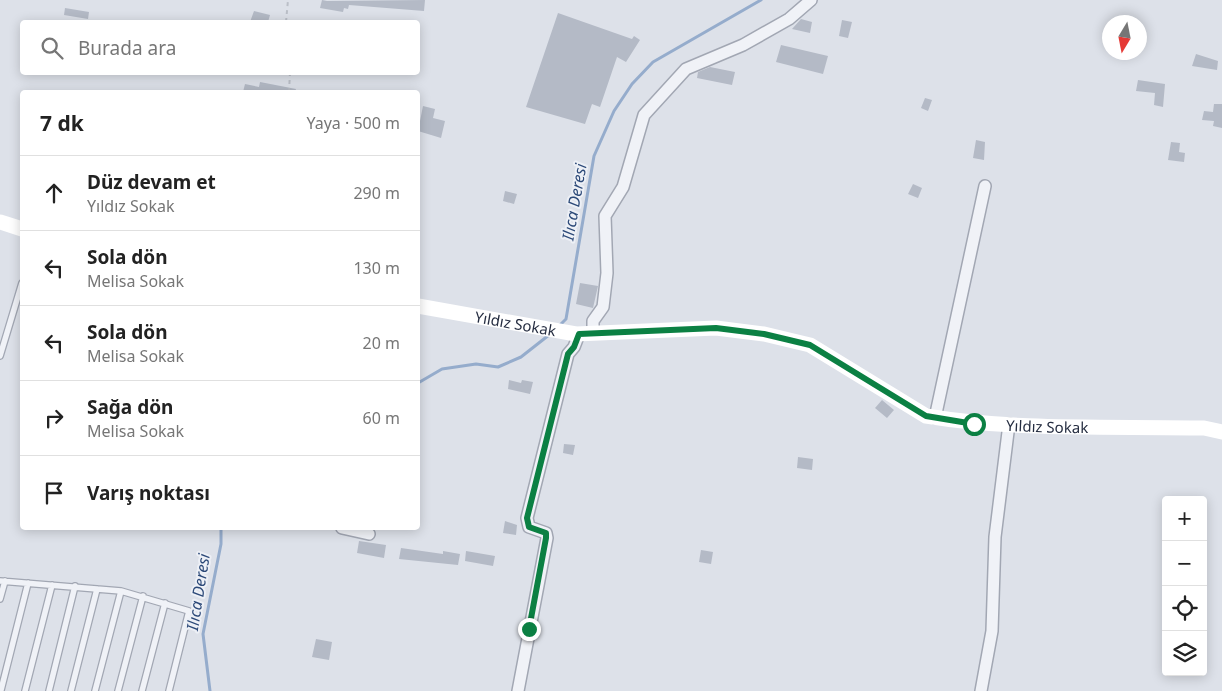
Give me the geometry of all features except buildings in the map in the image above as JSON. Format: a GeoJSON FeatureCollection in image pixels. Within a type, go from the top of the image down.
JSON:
{"type":"FeatureCollection","features":[{"type":"Feature","properties":{"kind":"street"},"geometry":{"type":"LineString","coordinates":[[518,691],[546,538],[546,533],[529,527],[527,518],[568,354],[603,307],[607,273],[605,216],[623,188],[644,115],[686,69],[743,45],[789,19],[810,0]]}},
{"type":"Feature","properties":{"kind":"street"},"geometry":{"type":"LineString","coordinates":[[935,418],[985,186]]}},
{"type":"Feature","properties":{"kind":"street"},"geometry":{"type":"LineString","coordinates":[[0,222],[20,228]]}},
{"type":"Feature","properties":{"kind":"street","name":"Yıldız Sokak"},"geometry":{"type":"LineString","coordinates":[[420,306],[539,329],[583,333],[716,328],[764,334],[810,345],[918,412],[935,418],[974,424],[1204,428],[1222,432]]}},
{"type":"Feature","properties":{"kind":"street"},"geometry":{"type":"LineString","coordinates":[[981,691],[992,630],[996,537],[1009,424]]}},
{"type":"Feature","properties":{"kind":"street"},"geometry":{"type":"LineString","coordinates":[[351,530],[368,534]]}},
{"type":"Feature","properties":{"kind":"lane"},"geometry":{"type":"LineString","coordinates":[[0,356],[20,290]]}},
{"type":"Feature","properties":{"kind":"lane"},"geometry":{"type":"LineString","coordinates":[[0,599],[2,581],[121,591],[165,602],[189,611],[169,691]]}},
{"type":"Feature","properties":{"kind":"lane"},"geometry":{"type":"LineString","coordinates":[[3,690],[28,583]]}},
{"type":"Feature","properties":{"kind":"lane"},"geometry":{"type":"LineString","coordinates":[[25,691],[52,585]]}},
{"type":"Feature","properties":{"kind":"lane"},"geometry":{"type":"LineString","coordinates":[[49,691],[75,586]]}},
{"type":"Feature","properties":{"kind":"lane"},"geometry":{"type":"LineString","coordinates":[[71,691],[97,589]]}},
{"type":"Feature","properties":{"kind":"lane"},"geometry":{"type":"LineString","coordinates":[[95,691],[121,591]]}},
{"type":"Feature","properties":{"kind":"lane"},"geometry":{"type":"LineString","coordinates":[[118,691],[143,596]]}},
{"type":"Feature","properties":{"kind":"lane"},"geometry":{"type":"LineString","coordinates":[[142,691],[165,602]]}},
{"type":"Feature","properties":{"kind":"path"},"geometry":{"type":"LineString","coordinates":[[286,20],[288,0]]}},
{"type":"Feature","properties":{"kind":"path"},"geometry":{"type":"LineString","coordinates":[[289,90],[290,75]]}},
{"type":"Feature","properties":{"kind":"waterway","name":"Ilıca Deresi"},"geometry":{"type":"LineString","coordinates":[[559,326],[566,319],[594,156],[614,111],[632,84],[653,62],[761,0]]}},
{"type":"Feature","properties":{"kind":"waterway","name":"Ilıca Deresi"},"geometry":{"type":"LineString","coordinates":[[420,382],[442,369],[476,364],[498,367],[521,357],[549,335]]}},
{"type":"Feature","properties":{"kind":"waterway","name":"Ilıca Deresi"},"geometry":{"type":"LineString","coordinates":[[210,691],[203,634],[221,544],[221,530]]}},
{"type":"Feature","properties":{"kind":"route"},"geometry":{"type":"LineString","coordinates":[[529,629],[546,533],[529,527],[527,518],[568,354],[574,347],[579,334],[716,328],[764,334],[810,345],[926,416],[974,424]]}}]}
